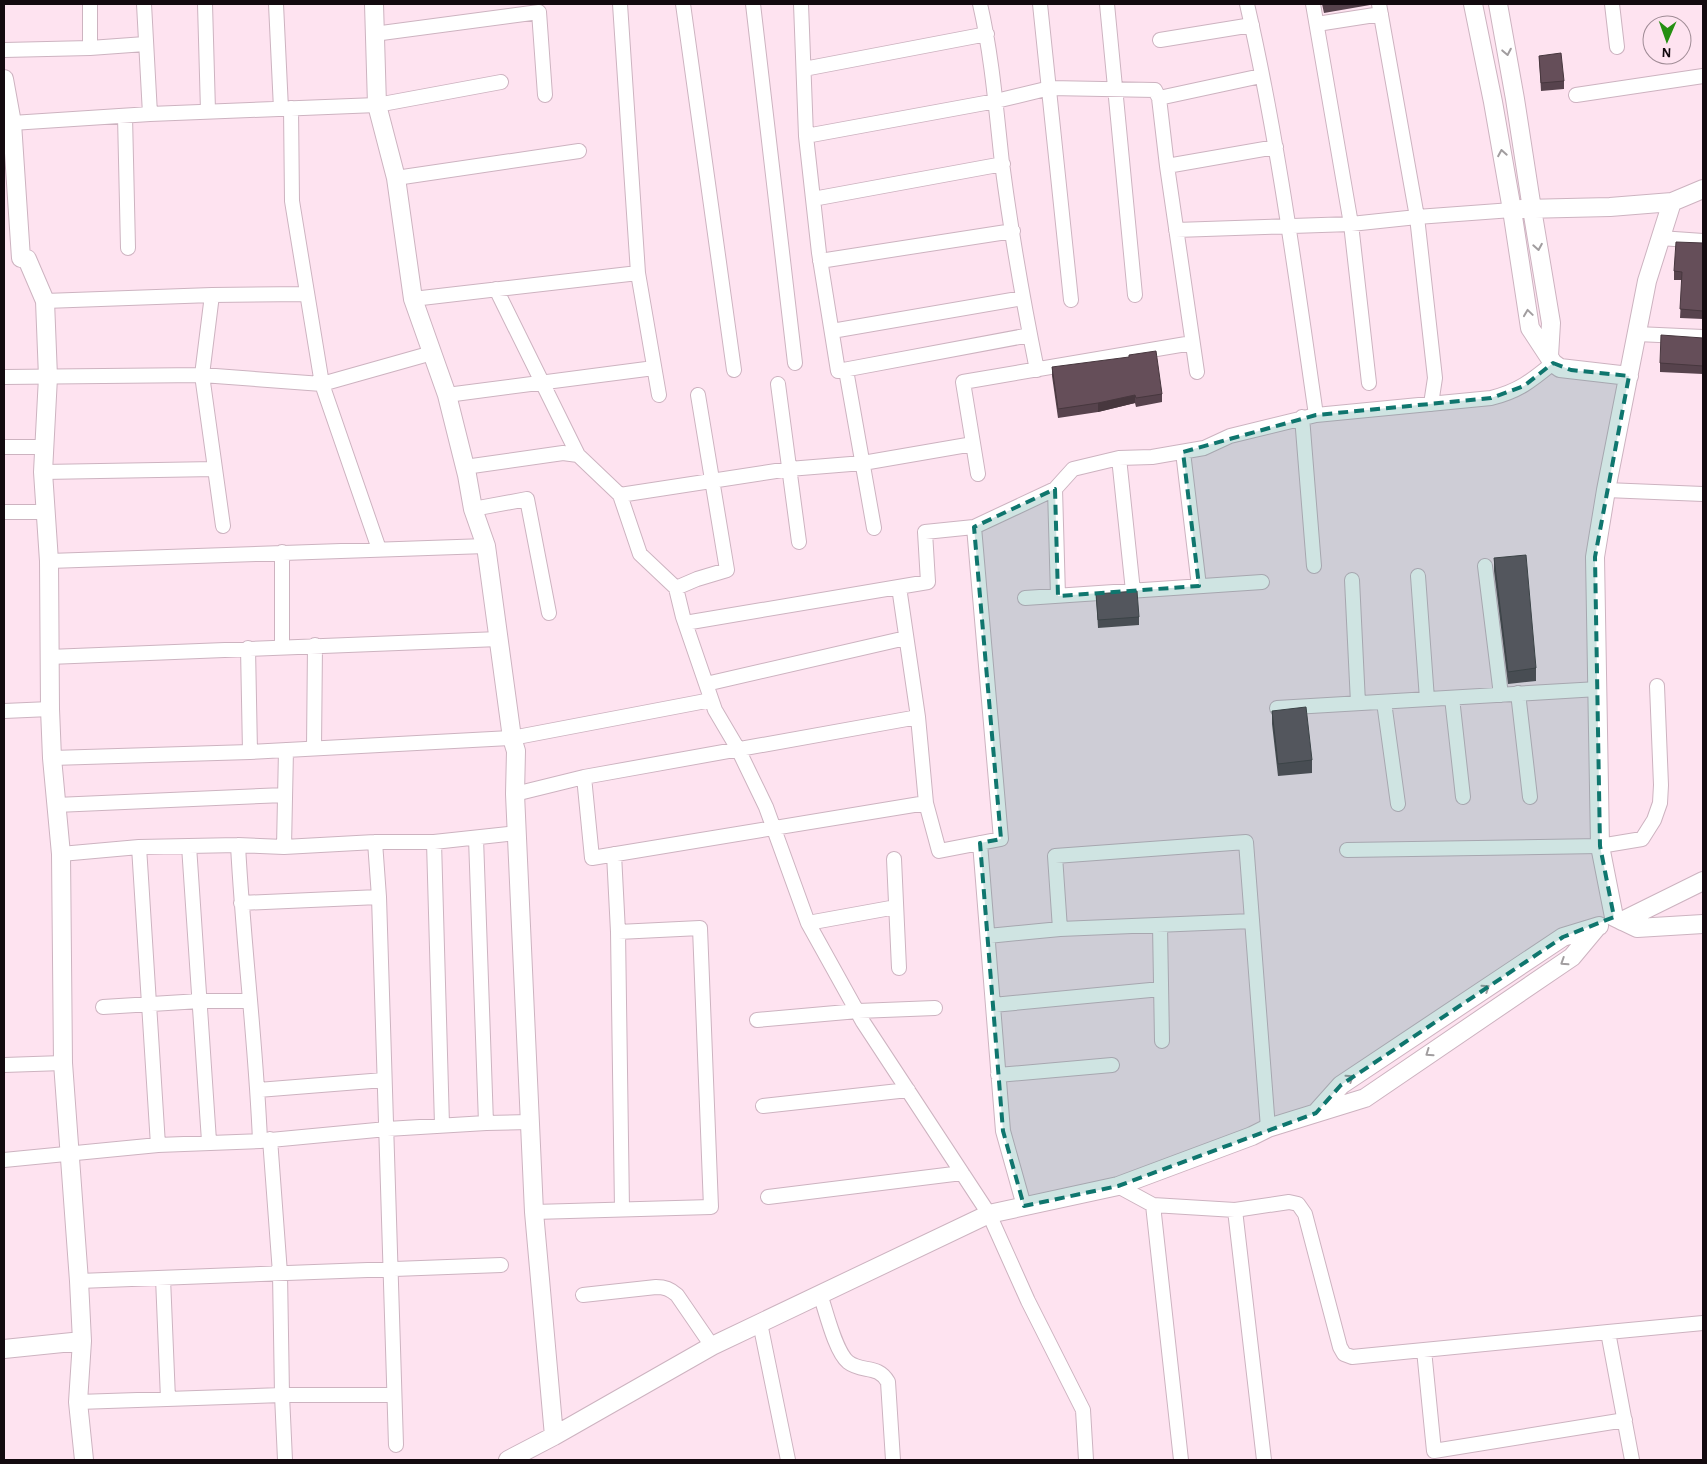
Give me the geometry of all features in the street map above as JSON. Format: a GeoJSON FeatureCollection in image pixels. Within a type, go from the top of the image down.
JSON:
{"type":"FeatureCollection","features":[{"type":"Feature","properties":{"kind":"street"},"geometry":{"type":"LineString","coordinates":[[90,4],[90,48]]}},
{"type":"Feature","properties":{"kind":"street"},"geometry":{"type":"LineString","coordinates":[[144,4],[150,114]]}},
{"type":"Feature","properties":{"kind":"street"},"geometry":{"type":"LineString","coordinates":[[205,4],[208,111]]}},
{"type":"Feature","properties":{"kind":"street"},"geometry":{"type":"LineString","coordinates":[[276,4],[292,201],[322,384],[379,549]]}},
{"type":"Feature","properties":{"kind":"street"},"geometry":{"type":"LineString","coordinates":[[374,4],[377,105],[396,178],[413,299],[447,395],[473,509],[486,546],[512,738],[516,751],[515,794],[534,1212],[554,1436]]}},
{"type":"Feature","properties":{"kind":"street"},"geometry":{"type":"LineString","coordinates":[[620,4],[638,273],[659,395]]}},
{"type":"Feature","properties":{"kind":"street"},"geometry":{"type":"LineString","coordinates":[[684,4],[734,370]]}},
{"type":"Feature","properties":{"kind":"street"},"geometry":{"type":"LineString","coordinates":[[753,4],[795,364]]}},
{"type":"Feature","properties":{"kind":"street"},"geometry":{"type":"LineString","coordinates":[[801,4],[806,136],[820,261],[838,372],[1030,335]]}},
{"type":"Feature","properties":{"kind":"street"},"geometry":{"type":"LineString","coordinates":[[980,4],[987,34],[1002,164],[1023,298],[1037,370]]}},
{"type":"Feature","properties":{"kind":"street"},"geometry":{"type":"LineString","coordinates":[[1040,4],[1071,300]]}},
{"type":"Feature","properties":{"kind":"street"},"geometry":{"type":"LineString","coordinates":[[1107,4],[1135,295]]}},
{"type":"Feature","properties":{"kind":"street"},"geometry":{"type":"LineString","coordinates":[[1247,4],[1290,226],[1309,416],[1314,566]]}},
{"type":"Feature","properties":{"kind":"street"},"geometry":{"type":"LineString","coordinates":[[1314,4],[1351,224],[1369,384]]}},
{"type":"Feature","properties":{"kind":"street"},"geometry":{"type":"LineString","coordinates":[[1473,4],[1493,102],[1530,328],[1551,360],[1560,368],[1629,376]]}},
{"type":"Feature","properties":{"kind":"street"},"geometry":{"type":"LineString","coordinates":[[685,623],[928,582],[925,532],[974,527],[1055,489],[1073,469],[1119,458],[1152,457],[1204,448],[1230,436],[1309,416],[1491,398],[1524,386],[1551,360],[1551,323],[1498,4]]}},
{"type":"Feature","properties":{"kind":"street"},"geometry":{"type":"LineString","coordinates":[[1612,4],[1617,47]]}},
{"type":"Feature","properties":{"kind":"street"},"geometry":{"type":"LineString","coordinates":[[1317,24],[1380,9],[1417,217],[1435,378],[1431,404]]}},
{"type":"Feature","properties":{"kind":"street"},"geometry":{"type":"LineString","coordinates":[[374,34],[539,12],[545,95]]}},
{"type":"Feature","properties":{"kind":"street"},"geometry":{"type":"LineString","coordinates":[[1160,40],[1252,25]]}},
{"type":"Feature","properties":{"kind":"street"},"geometry":{"type":"LineString","coordinates":[[804,68],[987,34]]}},
{"type":"Feature","properties":{"kind":"street"},"geometry":{"type":"LineString","coordinates":[[4,50],[90,48],[145,44]]}},
{"type":"Feature","properties":{"kind":"street"},"geometry":{"type":"LineString","coordinates":[[1158,98],[1262,76]]}},
{"type":"Feature","properties":{"kind":"street"},"geometry":{"type":"LineString","coordinates":[[1576,95],[1703,76]]}},
{"type":"Feature","properties":{"kind":"street"},"geometry":{"type":"LineString","coordinates":[[4,79],[21,258]]}},
{"type":"Feature","properties":{"kind":"street"},"geometry":{"type":"LineString","coordinates":[[10,134],[125,116],[150,114],[377,105],[501,82]]}},
{"type":"Feature","properties":{"kind":"street"},"geometry":{"type":"LineString","coordinates":[[806,136],[1050,88],[1155,90],[1158,98],[1197,372]]}},
{"type":"Feature","properties":{"kind":"street"},"geometry":{"type":"LineString","coordinates":[[125,116],[128,248]]}},
{"type":"Feature","properties":{"kind":"street"},"geometry":{"type":"LineString","coordinates":[[1167,166],[1276,147]]}},
{"type":"Feature","properties":{"kind":"street"},"geometry":{"type":"LineString","coordinates":[[396,178],[579,150]]}},
{"type":"Feature","properties":{"kind":"street"},"geometry":{"type":"LineString","coordinates":[[813,199],[1002,164]]}},
{"type":"Feature","properties":{"kind":"street"},"geometry":{"type":"LineString","coordinates":[[1176,230],[1351,224],[1512,210],[1610,207],[1672,202],[1703,190]]}},
{"type":"Feature","properties":{"kind":"street"},"geometry":{"type":"LineString","coordinates":[[1618,919],[1600,846],[1595,557],[1606,490],[1647,281],[1672,202]]}},
{"type":"Feature","properties":{"kind":"street"},"geometry":{"type":"LineString","coordinates":[[820,261],[1013,231]]}},
{"type":"Feature","properties":{"kind":"street"},"geometry":{"type":"LineString","coordinates":[[1660,238],[1703,241]]}},
{"type":"Feature","properties":{"kind":"street"},"geometry":{"type":"LineString","coordinates":[[4,253],[27,259],[45,301],[48,377],[44,472],[49,561],[50,710],[52,758],[61,854],[63,1063],[80,1281],[82,1341],[78,1402],[84,1460]]}},
{"type":"Feature","properties":{"kind":"street"},"geometry":{"type":"LineString","coordinates":[[413,299],[638,273]]}},
{"type":"Feature","properties":{"kind":"street"},"geometry":{"type":"LineString","coordinates":[[496,289],[578,455],[620,495],[640,554],[676,588],[685,623],[711,700],[738,749],[766,807],[808,922],[858,1012],[989,1214],[1028,1301],[1083,1410],[1086,1460]]}},
{"type":"Feature","properties":{"kind":"street"},"geometry":{"type":"LineString","coordinates":[[45,301],[212,295],[306,294]]}},
{"type":"Feature","properties":{"kind":"street"},"geometry":{"type":"LineString","coordinates":[[212,295],[202,375],[223,526]]}},
{"type":"Feature","properties":{"kind":"street"},"geometry":{"type":"LineString","coordinates":[[832,331],[1023,298]]}},
{"type":"Feature","properties":{"kind":"street"},"geometry":{"type":"LineString","coordinates":[[1637,334],[1703,337]]}},
{"type":"Feature","properties":{"kind":"street"},"geometry":{"type":"LineString","coordinates":[[978,474],[962,382],[1192,342]]}},
{"type":"Feature","properties":{"kind":"street"},"geometry":{"type":"LineString","coordinates":[[4,377],[202,375],[322,384],[432,352]]}},
{"type":"Feature","properties":{"kind":"street"},"geometry":{"type":"LineString","coordinates":[[447,395],[654,368]]}},
{"type":"Feature","properties":{"kind":"street"},"geometry":{"type":"LineString","coordinates":[[846,370],[874,528]]}},
{"type":"Feature","properties":{"kind":"street"},"geometry":{"type":"LineString","coordinates":[[778,384],[799,542]]}},
{"type":"Feature","properties":{"kind":"street"},"geometry":{"type":"LineString","coordinates":[[676,588],[727,570],[698,396]]}},
{"type":"Feature","properties":{"kind":"street"},"geometry":{"type":"LineString","coordinates":[[620,495],[789,469],[863,463],[973,444]]}},
{"type":"Feature","properties":{"kind":"street"},"geometry":{"type":"LineString","coordinates":[[4,447],[45,447]]}},
{"type":"Feature","properties":{"kind":"street"},"geometry":{"type":"LineString","coordinates":[[1183,452],[1199,586]]}},
{"type":"Feature","properties":{"kind":"street"},"geometry":{"type":"LineString","coordinates":[[464,467],[563,453],[578,455]]}},
{"type":"Feature","properties":{"kind":"street"},"geometry":{"type":"LineString","coordinates":[[1119,458],[1133,591]]}},
{"type":"Feature","properties":{"kind":"street"},"geometry":{"type":"LineString","coordinates":[[44,472],[215,469]]}},
{"type":"Feature","properties":{"kind":"street"},"geometry":{"type":"LineString","coordinates":[[1055,489],[1058,596]]}},
{"type":"Feature","properties":{"kind":"street"},"geometry":{"type":"LineString","coordinates":[[1606,490],[1703,494]]}},
{"type":"Feature","properties":{"kind":"street"},"geometry":{"type":"LineString","coordinates":[[473,509],[526,499],[549,613]]}},
{"type":"Feature","properties":{"kind":"street"},"geometry":{"type":"LineString","coordinates":[[4,512],[45,512]]}},
{"type":"Feature","properties":{"kind":"street"},"geometry":{"type":"LineString","coordinates":[[899,587],[918,716],[926,802],[939,851],[1001,839],[974,527]]}},
{"type":"Feature","properties":{"kind":"street"},"geometry":{"type":"LineString","coordinates":[[49,561],[486,546]]}},
{"type":"Feature","properties":{"kind":"street"},"geometry":{"type":"LineString","coordinates":[[282,552],[282,647]]}},
{"type":"Feature","properties":{"kind":"street"},"geometry":{"type":"LineString","coordinates":[[1485,566],[1501,695]]}},
{"type":"Feature","properties":{"kind":"street"},"geometry":{"type":"LineString","coordinates":[[1418,576],[1427,699]]}},
{"type":"Feature","properties":{"kind":"street"},"geometry":{"type":"LineString","coordinates":[[1352,580],[1358,703]]}},
{"type":"Feature","properties":{"kind":"street"},"geometry":{"type":"LineString","coordinates":[[1024,598],[1262,582]]}},
{"type":"Feature","properties":{"kind":"street"},"geometry":{"type":"LineString","coordinates":[[706,684],[906,638]]}},
{"type":"Feature","properties":{"kind":"street"},"geometry":{"type":"LineString","coordinates":[[50,657],[499,639]]}},
{"type":"Feature","properties":{"kind":"street"},"geometry":{"type":"LineString","coordinates":[[314,748],[315,646]]}},
{"type":"Feature","properties":{"kind":"street"},"geometry":{"type":"LineString","coordinates":[[248,648],[250,752]]}},
{"type":"Feature","properties":{"kind":"street"},"geometry":{"type":"LineString","coordinates":[[1347,850],[1600,846],[1642,839],[1654,820],[1660,803],[1657,686]]}},
{"type":"Feature","properties":{"kind":"street"},"geometry":{"type":"LineString","coordinates":[[1277,708],[1598,689]]}},
{"type":"Feature","properties":{"kind":"street"},"geometry":{"type":"LineString","coordinates":[[1518,694],[1530,797]]}},
{"type":"Feature","properties":{"kind":"street"},"geometry":{"type":"LineString","coordinates":[[1452,698],[1463,797]]}},
{"type":"Feature","properties":{"kind":"street"},"geometry":{"type":"LineString","coordinates":[[52,758],[250,752],[512,738],[711,700]]}},
{"type":"Feature","properties":{"kind":"street"},"geometry":{"type":"LineString","coordinates":[[1384,702],[1398,804]]}},
{"type":"Feature","properties":{"kind":"street"},"geometry":{"type":"LineString","coordinates":[[4,711],[50,710]]}},
{"type":"Feature","properties":{"kind":"street"},"geometry":{"type":"LineString","coordinates":[[515,794],[584,778],[918,716]]}},
{"type":"Feature","properties":{"kind":"street"},"geometry":{"type":"LineString","coordinates":[[284,847],[286,750]]}},
{"type":"Feature","properties":{"kind":"street"},"geometry":{"type":"LineString","coordinates":[[584,778],[592,858],[926,802]]}},
{"type":"Feature","properties":{"kind":"street"},"geometry":{"type":"LineString","coordinates":[[56,805],[285,795]]}},
{"type":"Feature","properties":{"kind":"street"},"geometry":{"type":"LineString","coordinates":[[61,854],[139,847],[238,845],[284,847],[375,842],[434,842],[517,833]]}},
{"type":"Feature","properties":{"kind":"street"},"geometry":{"type":"LineString","coordinates":[[476,838],[486,1123]]}},
{"type":"Feature","properties":{"kind":"street"},"geometry":{"type":"LineString","coordinates":[[375,842],[379,897],[396,1445]]}},
{"type":"Feature","properties":{"kind":"street"},"geometry":{"type":"LineString","coordinates":[[434,842],[442,1126]]}},
{"type":"Feature","properties":{"kind":"street"},"geometry":{"type":"LineString","coordinates":[[1060,929],[1055,856],[1246,842],[1268,1128]]}},
{"type":"Feature","properties":{"kind":"street"},"geometry":{"type":"LineString","coordinates":[[980,843],[1003,1131],[1024,1206]]}},
{"type":"Feature","properties":{"kind":"street"},"geometry":{"type":"LineString","coordinates":[[238,845],[241,903],[258,1090],[280,1273],[285,1460]]}},
{"type":"Feature","properties":{"kind":"street"},"geometry":{"type":"LineString","coordinates":[[188,846],[209,1142]]}},
{"type":"Feature","properties":{"kind":"street"},"geometry":{"type":"LineString","coordinates":[[139,847],[158,1145]]}},
{"type":"Feature","properties":{"kind":"street"},"geometry":{"type":"LineString","coordinates":[[614,854],[618,932],[622,1210]]}},
{"type":"Feature","properties":{"kind":"street"},"geometry":{"type":"LineString","coordinates":[[894,859],[899,968]]}},
{"type":"Feature","properties":{"kind":"street"},"geometry":{"type":"LineString","coordinates":[[1316,1113],[1341,1085],[1563,937],[1618,919],[1703,881]]}},
{"type":"Feature","properties":{"kind":"street"},"geometry":{"type":"LineString","coordinates":[[241,903],[379,897]]}},
{"type":"Feature","properties":{"kind":"street"},"geometry":{"type":"LineString","coordinates":[[808,922],[896,907]]}},
{"type":"Feature","properties":{"kind":"street"},"geometry":{"type":"LineString","coordinates":[[1618,919],[1637,928],[1703,924]]}},
{"type":"Feature","properties":{"kind":"street"},"geometry":{"type":"LineString","coordinates":[[988,936],[1060,929],[1252,921]]}},
{"type":"Feature","properties":{"kind":"street"},"geometry":{"type":"LineString","coordinates":[[1160,925],[1162,1040]]}},
{"type":"Feature","properties":{"kind":"street"},"geometry":{"type":"LineString","coordinates":[[508,1460],[712,1346],[989,1214],[1118,1186],[1252,1136],[1268,1128],[1364,1098],[1494,1008],[1572,957],[1597,927]]}},
{"type":"Feature","properties":{"kind":"street"},"geometry":{"type":"LineString","coordinates":[[534,1212],[711,1207],[700,928],[618,932]]}},
{"type":"Feature","properties":{"kind":"street"},"geometry":{"type":"LineString","coordinates":[[993,1005],[1161,989]]}},
{"type":"Feature","properties":{"kind":"street"},"geometry":{"type":"LineString","coordinates":[[103,1006],[200,1001],[250,1001]]}},
{"type":"Feature","properties":{"kind":"street"},"geometry":{"type":"LineString","coordinates":[[757,1020],[935,1008]]}},
{"type":"Feature","properties":{"kind":"street"},"geometry":{"type":"LineString","coordinates":[[4,1065],[63,1063]]}},
{"type":"Feature","properties":{"kind":"street"},"geometry":{"type":"LineString","coordinates":[[998,1075],[1112,1065]]}},
{"type":"Feature","properties":{"kind":"street"},"geometry":{"type":"LineString","coordinates":[[258,1090],[384,1080]]}},
{"type":"Feature","properties":{"kind":"street"},"geometry":{"type":"LineString","coordinates":[[763,1106],[908,1090]]}},
{"type":"Feature","properties":{"kind":"street"},"geometry":{"type":"LineString","coordinates":[[4,1160],[69,1152],[158,1145],[265,1140],[387,1129],[530,1122]]}},
{"type":"Feature","properties":{"kind":"street"},"geometry":{"type":"LineString","coordinates":[[768,1197],[962,1172]]}},
{"type":"Feature","properties":{"kind":"street"},"geometry":{"type":"LineString","coordinates":[[1118,1186],[1153,1205],[1235,1210],[1290,1202],[1298,1204],[1304,1214],[1340,1347],[1344,1354],[1352,1357],[1703,1323]]}},
{"type":"Feature","properties":{"kind":"street"},"geometry":{"type":"LineString","coordinates":[[1153,1205],[1181,1460]]}},
{"type":"Feature","properties":{"kind":"street"},"geometry":{"type":"LineString","coordinates":[[1235,1210],[1264,1460]]}},
{"type":"Feature","properties":{"kind":"street"},"geometry":{"type":"LineString","coordinates":[[80,1281],[501,1265]]}},
{"type":"Feature","properties":{"kind":"street"},"geometry":{"type":"LineString","coordinates":[[163,1278],[168,1399]]}},
{"type":"Feature","properties":{"kind":"street"},"geometry":{"type":"LineString","coordinates":[[583,1295],[664,1287],[677,1295],[712,1346]]}},
{"type":"Feature","properties":{"kind":"street"},"geometry":{"type":"LineString","coordinates":[[820,1294],[839,1350],[846,1360],[852,1364],[877,1370],[884,1374],[888,1382],[892,1460]]}},
{"type":"Feature","properties":{"kind":"street"},"geometry":{"type":"LineString","coordinates":[[760,1324],[788,1460]]}},
{"type":"Feature","properties":{"kind":"street"},"geometry":{"type":"LineString","coordinates":[[1608,1332],[1632,1460]]}},
{"type":"Feature","properties":{"kind":"street"},"geometry":{"type":"LineString","coordinates":[[4,1349],[82,1341]]}},
{"type":"Feature","properties":{"kind":"street"},"geometry":{"type":"LineString","coordinates":[[1424,1350],[1435,1455],[1625,1420]]}},
{"type":"Feature","properties":{"kind":"street"},"geometry":{"type":"LineString","coordinates":[[78,1402],[282,1395],[394,1395]]}},
{"type":"Feature","properties":{"kind":"highlighted area"},"geometry":{"type":"Polygon","coordinates":[[[1553,363],[1571,370],[1629,376],[1595,557],[1600,846],[1614,917],[1563,937],[1341,1085],[1316,1113],[1118,1186],[1024,1206],[1003,1131],[980,843],[1001,839],[974,527],[1055,489],[1058,596],[1199,586],[1183,452],[1316,415],[1491,398],[1524,386],[1553,363]]]}},
{"type":"Feature","properties":{"kind":"building"},"geometry":{"type":"Polygon","coordinates":[[[1561,53],[1564,81],[1541,83],[1539,56],[1561,53]]]}},
{"type":"Feature","properties":{"kind":"building"},"geometry":{"type":"Polygon","coordinates":[[[1676,242],[1703,243],[1703,311],[1680,309],[1682,272],[1674,271],[1676,242]]]}},
{"type":"Feature","properties":{"kind":"building"},"geometry":{"type":"Polygon","coordinates":[[[1661,335],[1703,338],[1703,366],[1660,363],[1661,335]]]}},
{"type":"Feature","properties":{"kind":"building"},"geometry":{"type":"Polygon","coordinates":[[[1156,351],[1162,394],[1136,398],[1135,395],[1058,409],[1052,367],[1129,357],[1129,355],[1156,351]]]}},
{"type":"Feature","properties":{"kind":"building"},"geometry":{"type":"Polygon","coordinates":[[[1526,555],[1536,668],[1508,672],[1494,558],[1526,555]]]}},
{"type":"Feature","properties":{"kind":"building"},"geometry":{"type":"Polygon","coordinates":[[[1137,591],[1139,617],[1098,620],[1096,594],[1137,591]]]}},
{"type":"Feature","properties":{"kind":"building"},"geometry":{"type":"Polygon","coordinates":[[[1306,707],[1312,760],[1278,764],[1272,711],[1306,707]]]}}]}
